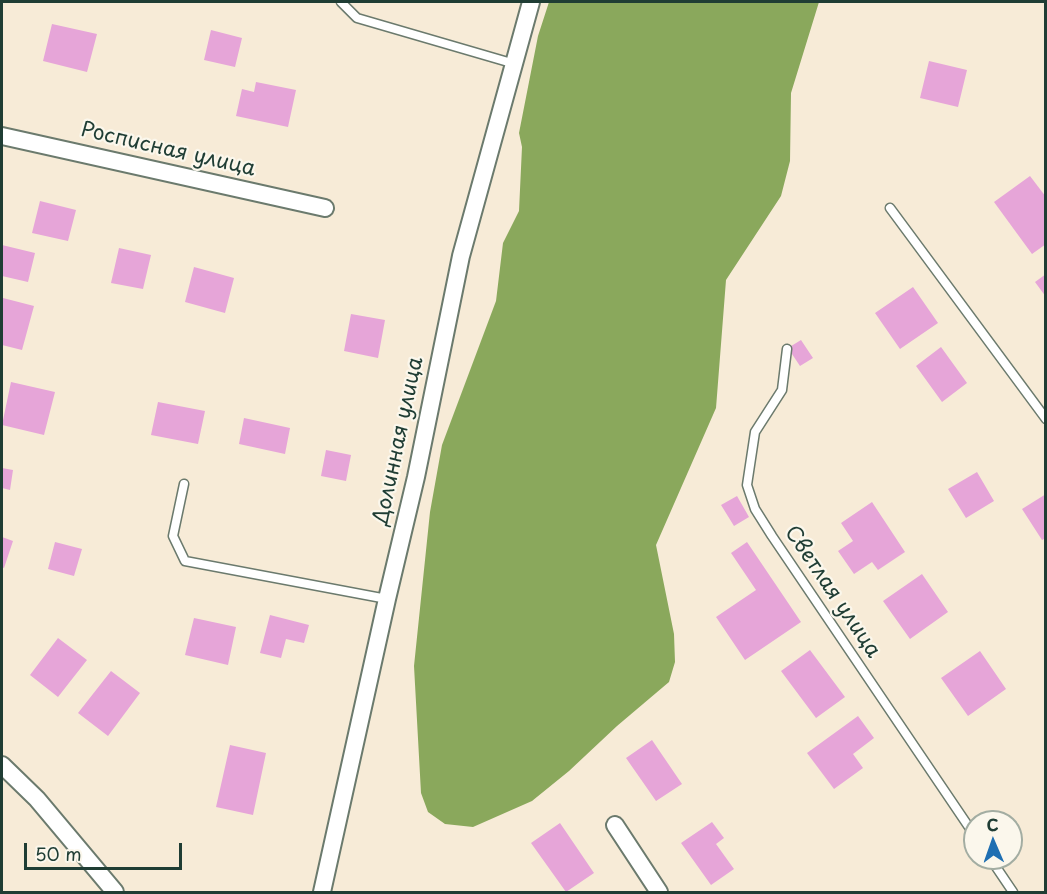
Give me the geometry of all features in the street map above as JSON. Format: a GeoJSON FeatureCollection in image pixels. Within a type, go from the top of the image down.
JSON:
{"type":"FeatureCollection","features":[{"type":"Feature","properties":{"kind":"street","name":"Долинная улица"},"geometry":{"type":"LineString","coordinates":[[322,892],[416,477],[461,256],[531,2]]}},
{"type":"Feature","properties":{"kind":"street","name":"Росписная улица"},"geometry":{"type":"LineString","coordinates":[[2,136],[325,208]]}},
{"type":"Feature","properties":{"kind":"street"},"geometry":{"type":"LineString","coordinates":[[2,765],[38,800],[115,892]]}},
{"type":"Feature","properties":{"kind":"street"},"geometry":{"type":"LineString","coordinates":[[615,825],[659,892]]}},
{"type":"Feature","properties":{"kind":"lane"},"geometry":{"type":"LineString","coordinates":[[341,2],[357,18],[515,64]]}},
{"type":"Feature","properties":{"kind":"lane"},"geometry":{"type":"LineString","coordinates":[[890,208],[1046,419]]}},
{"type":"Feature","properties":{"kind":"lane","name":"Светлая улица"},"geometry":{"type":"LineString","coordinates":[[787,349],[782,390],[755,432],[752,442],[747,485],[755,509],[963,818]]}},
{"type":"Feature","properties":{"kind":"lane"},"geometry":{"type":"LineString","coordinates":[[184,484],[173,536],[185,561],[387,599]]}},
{"type":"Feature","properties":{"kind":"lane"},"geometry":{"type":"LineString","coordinates":[[998,870],[1013,892]]}},
{"type":"Feature","properties":{"kind":"green space"},"geometry":{"type":"Polygon","coordinates":[[[549,2],[819,2],[791,93],[790,161],[781,196],[726,280],[716,408],[656,545],[674,634],[675,662],[669,682],[532,801],[473,827],[445,824],[428,812],[421,793],[414,666],[430,512],[442,445],[496,301],[503,243],[519,211],[522,147],[519,133],[538,36],[549,2]]]}},
{"type":"Feature","properties":{"kind":"building"},"geometry":{"type":"Polygon","coordinates":[[[52,24],[97,34],[87,72],[43,61],[52,24]]]}},
{"type":"Feature","properties":{"kind":"building"},"geometry":{"type":"Polygon","coordinates":[[[211,30],[242,38],[235,67],[204,60],[211,30]]]}},
{"type":"Feature","properties":{"kind":"building"},"geometry":{"type":"Polygon","coordinates":[[[929,61],[967,70],[958,107],[920,98],[929,61]]]}},
{"type":"Feature","properties":{"kind":"building"},"geometry":{"type":"Polygon","coordinates":[[[256,82],[296,90],[288,127],[236,116],[242,89],[254,92],[256,82]]]}},
{"type":"Feature","properties":{"kind":"building"},"geometry":{"type":"Polygon","coordinates":[[[1030,176],[1046,197],[1046,244],[1032,254],[994,202],[1030,176]]]}},
{"type":"Feature","properties":{"kind":"building"},"geometry":{"type":"Polygon","coordinates":[[[40,201],[76,210],[68,241],[32,233],[40,201]]]}},
{"type":"Feature","properties":{"kind":"building"},"geometry":{"type":"Polygon","coordinates":[[[2,245],[35,253],[28,282],[2,276],[2,245]]]}},
{"type":"Feature","properties":{"kind":"building"},"geometry":{"type":"Polygon","coordinates":[[[119,248],[151,255],[143,289],[111,283],[119,248]]]}},
{"type":"Feature","properties":{"kind":"building"},"geometry":{"type":"Polygon","coordinates":[[[194,267],[234,278],[225,313],[185,302],[194,267]]]}},
{"type":"Feature","properties":{"kind":"building"},"geometry":{"type":"Polygon","coordinates":[[[1046,274],[1046,297],[1035,282],[1046,274]]]}},
{"type":"Feature","properties":{"kind":"building"},"geometry":{"type":"Polygon","coordinates":[[[913,287],[938,323],[900,349],[875,313],[913,287]]]}},
{"type":"Feature","properties":{"kind":"building"},"geometry":{"type":"Polygon","coordinates":[[[3,298],[34,306],[22,350],[2,345],[3,298]]]}},
{"type":"Feature","properties":{"kind":"building"},"geometry":{"type":"Polygon","coordinates":[[[351,314],[385,320],[378,358],[344,351],[351,314]]]}},
{"type":"Feature","properties":{"kind":"building"},"geometry":{"type":"Polygon","coordinates":[[[801,340],[813,358],[800,366],[788,348],[801,340]]]}},
{"type":"Feature","properties":{"kind":"building"},"geometry":{"type":"Polygon","coordinates":[[[941,347],[967,383],[942,402],[916,366],[941,347]]]}},
{"type":"Feature","properties":{"kind":"building"},"geometry":{"type":"Polygon","coordinates":[[[11,382],[55,392],[44,435],[2,425],[11,382]]]}},
{"type":"Feature","properties":{"kind":"building"},"geometry":{"type":"Polygon","coordinates":[[[158,402],[205,411],[198,444],[151,435],[158,402]]]}},
{"type":"Feature","properties":{"kind":"building"},"geometry":{"type":"Polygon","coordinates":[[[244,418],[290,428],[285,454],[239,444],[244,418]]]}},
{"type":"Feature","properties":{"kind":"building"},"geometry":{"type":"Polygon","coordinates":[[[326,450],[351,455],[346,481],[321,476],[326,450]]]}},
{"type":"Feature","properties":{"kind":"building"},"geometry":{"type":"Polygon","coordinates":[[[2,468],[13,470],[10,490],[2,488],[2,468]]]}},
{"type":"Feature","properties":{"kind":"building"},"geometry":{"type":"Polygon","coordinates":[[[977,472],[994,501],[966,518],[948,489],[977,472]]]}},
{"type":"Feature","properties":{"kind":"building"},"geometry":{"type":"Polygon","coordinates":[[[1046,494],[1046,538],[1042,540],[1022,509],[1046,494]]]}},
{"type":"Feature","properties":{"kind":"building"},"geometry":{"type":"Polygon","coordinates":[[[737,496],[749,517],[734,526],[721,505],[737,496]]]}},
{"type":"Feature","properties":{"kind":"building"},"geometry":{"type":"Polygon","coordinates":[[[872,502],[905,552],[878,570],[872,562],[854,574],[838,551],[853,541],[841,523],[872,502]]]}},
{"type":"Feature","properties":{"kind":"building"},"geometry":{"type":"Polygon","coordinates":[[[2,537],[13,541],[4,568],[2,567],[2,537]]]}},
{"type":"Feature","properties":{"kind":"building"},"geometry":{"type":"Polygon","coordinates":[[[55,542],[82,549],[74,576],[48,569],[55,542]]]}},
{"type":"Feature","properties":{"kind":"building"},"geometry":{"type":"Polygon","coordinates":[[[747,542],[801,622],[745,660],[716,617],[756,590],[731,553],[747,542]]]}},
{"type":"Feature","properties":{"kind":"building"},"geometry":{"type":"Polygon","coordinates":[[[922,574],[948,612],[910,639],[883,601],[922,574]]]}},
{"type":"Feature","properties":{"kind":"building"},"geometry":{"type":"Polygon","coordinates":[[[270,615],[309,625],[304,643],[286,639],[281,658],[260,653],[270,615]]]}},
{"type":"Feature","properties":{"kind":"building"},"geometry":{"type":"Polygon","coordinates":[[[194,618],[236,627],[228,665],[185,655],[194,618]]]}},
{"type":"Feature","properties":{"kind":"building"},"geometry":{"type":"Polygon","coordinates":[[[58,638],[87,660],[58,697],[30,675],[58,638]]]}},
{"type":"Feature","properties":{"kind":"building"},"geometry":{"type":"Polygon","coordinates":[[[810,650],[845,697],[816,718],[781,671],[810,650]]]}},
{"type":"Feature","properties":{"kind":"building"},"geometry":{"type":"Polygon","coordinates":[[[980,651],[1006,689],[968,716],[941,678],[980,651]]]}},
{"type":"Feature","properties":{"kind":"building"},"geometry":{"type":"Polygon","coordinates":[[[111,671],[140,693],[108,736],[78,713],[111,671]]]}},
{"type":"Feature","properties":{"kind":"building"},"geometry":{"type":"Polygon","coordinates":[[[858,716],[874,738],[853,754],[863,768],[834,789],[807,753],[858,716]]]}},
{"type":"Feature","properties":{"kind":"building"},"geometry":{"type":"Polygon","coordinates":[[[652,740],[682,784],[656,801],[626,758],[652,740]]]}},
{"type":"Feature","properties":{"kind":"building"},"geometry":{"type":"Polygon","coordinates":[[[230,745],[266,753],[253,815],[216,807],[230,745]]]}},
{"type":"Feature","properties":{"kind":"building"},"geometry":{"type":"Polygon","coordinates":[[[712,822],[724,838],[716,844],[734,869],[711,885],[681,843],[712,822]]]}},
{"type":"Feature","properties":{"kind":"building"},"geometry":{"type":"Polygon","coordinates":[[[560,823],[594,873],[566,892],[531,843],[560,823]]]}}]}
